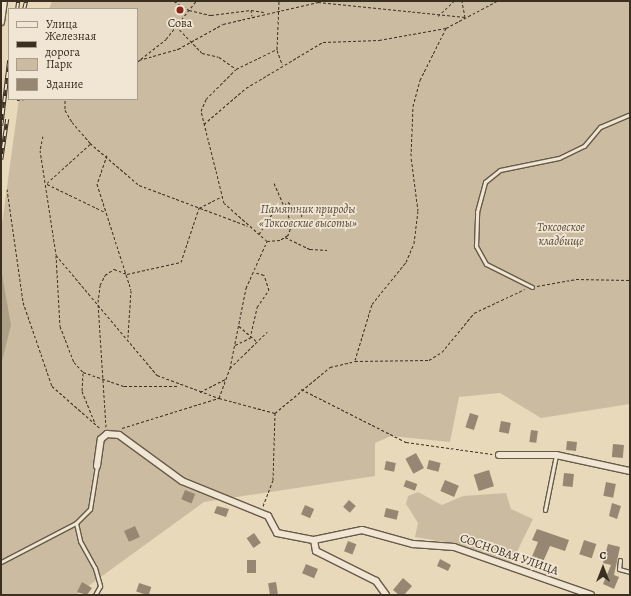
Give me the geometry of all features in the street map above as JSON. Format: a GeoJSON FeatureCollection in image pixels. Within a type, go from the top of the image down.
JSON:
{"type":"FeatureCollection","features":[{"type":"Feature","properties":{"kind":"street"},"geometry":{"type":"LineString","coordinates":[[1,22],[4,1]]}},
{"type":"Feature","properties":{"kind":"street"},"geometry":{"type":"LineString","coordinates":[[97,466],[97,452],[106,434]]}},
{"type":"Feature","properties":{"kind":"street","name":"СОСНОВАЯ УЛИЦА"},"geometry":{"type":"LineString","coordinates":[[106,434],[119,435],[182,481],[268,516],[277,533],[314,540],[362,530],[413,544],[454,547],[591,595]]}},
{"type":"Feature","properties":{"kind":"street"},"geometry":{"type":"LineString","coordinates":[[499,455],[556,455],[630,471]]}},
{"type":"Feature","properties":{"kind":"street"},"geometry":{"type":"LineString","coordinates":[[314,540],[316,551],[376,581],[386,595]]}},
{"type":"Feature","properties":{"kind":"lane"},"geometry":{"type":"LineString","coordinates":[[532,287],[486,264],[476,246],[477,212],[485,182],[500,170],[559,158],[584,146],[600,127],[630,114]]}},
{"type":"Feature","properties":{"kind":"lane"},"geometry":{"type":"LineString","coordinates":[[545,510],[556,455]]}},
{"type":"Feature","properties":{"kind":"lane"},"geometry":{"type":"LineString","coordinates":[[1,562],[76,523],[90,509],[97,466]]}},
{"type":"Feature","properties":{"kind":"lane"},"geometry":{"type":"LineString","coordinates":[[76,523],[80,541],[95,568],[100,586],[95,595]]}},
{"type":"Feature","properties":{"kind":"lane"},"geometry":{"type":"LineString","coordinates":[[620,560],[619,569],[630,572]]}},
{"type":"Feature","properties":{"kind":"path"},"geometry":{"type":"LineString","coordinates":[[174,1],[189,10],[212,15],[251,10],[266,12]]}},
{"type":"Feature","properties":{"kind":"path"},"geometry":{"type":"LineString","coordinates":[[139,60],[166,39],[196,1]]}},
{"type":"Feature","properties":{"kind":"path"},"geometry":{"type":"LineString","coordinates":[[279,1],[277,49],[283,65]]}},
{"type":"Feature","properties":{"kind":"path"},"geometry":{"type":"LineString","coordinates":[[313,1],[354,3],[438,17],[465,17]]}},
{"type":"Feature","properties":{"kind":"path"},"geometry":{"type":"LineString","coordinates":[[438,17],[454,1]]}},
{"type":"Feature","properties":{"kind":"path"},"geometry":{"type":"LineString","coordinates":[[462,1],[465,17]]}},
{"type":"Feature","properties":{"kind":"path"},"geometry":{"type":"LineString","coordinates":[[203,125],[246,88],[323,42],[379,40],[446,28],[497,1]]}},
{"type":"Feature","properties":{"kind":"path"},"geometry":{"type":"LineString","coordinates":[[139,60],[189,43],[222,24],[266,12],[318,2]]}},
{"type":"Feature","properties":{"kind":"path"},"geometry":{"type":"LineString","coordinates":[[251,10],[252,16]]}},
{"type":"Feature","properties":{"kind":"path"},"geometry":{"type":"LineString","coordinates":[[176,26],[189,43],[236,69]]}},
{"type":"Feature","properties":{"kind":"path"},"geometry":{"type":"LineString","coordinates":[[355,361],[360,353],[363,329],[372,304],[406,262],[414,243],[418,218],[411,156],[413,106],[420,80],[446,28]]}},
{"type":"Feature","properties":{"kind":"path"},"geometry":{"type":"LineString","coordinates":[[267,241],[239,217],[222,197],[203,125],[201,111],[206,99],[236,69],[277,49]]}},
{"type":"Feature","properties":{"kind":"path"},"geometry":{"type":"LineString","coordinates":[[66,100],[65,110],[90,143],[108,154],[139,185],[250,226]]}},
{"type":"Feature","properties":{"kind":"path"},"geometry":{"type":"LineString","coordinates":[[44,136],[40,150],[47,184],[46,204],[56,255],[60,326],[74,362],[83,372],[102,380],[146,388],[179,386]]}},
{"type":"Feature","properties":{"kind":"path"},"geometry":{"type":"LineString","coordinates":[[47,184],[90,143]]}},
{"type":"Feature","properties":{"kind":"path"},"geometry":{"type":"LineString","coordinates":[[108,154],[97,184],[131,290],[128,337]]}},
{"type":"Feature","properties":{"kind":"path"},"geometry":{"type":"LineString","coordinates":[[274,183],[292,224]]}},
{"type":"Feature","properties":{"kind":"path"},"geometry":{"type":"LineString","coordinates":[[47,184],[106,213]]}},
{"type":"Feature","properties":{"kind":"path"},"geometry":{"type":"LineString","coordinates":[[7,190],[23,302],[52,386],[106,434]]}},
{"type":"Feature","properties":{"kind":"path"},"geometry":{"type":"LineString","coordinates":[[106,434],[98,302],[105,275],[114,270],[127,274],[181,262],[199,208],[222,197]]}},
{"type":"Feature","properties":{"kind":"path"},"geometry":{"type":"LineString","coordinates":[[258,234],[272,214],[288,202],[301,211],[300,223],[292,224]]}},
{"type":"Feature","properties":{"kind":"path"},"geometry":{"type":"LineString","coordinates":[[285,237],[292,224]]}},
{"type":"Feature","properties":{"kind":"path"},"geometry":{"type":"LineString","coordinates":[[267,241],[285,237],[310,249],[326,250]]}},
{"type":"Feature","properties":{"kind":"path"},"geometry":{"type":"LineString","coordinates":[[219,398],[230,368],[246,288],[255,271],[267,241]]}},
{"type":"Feature","properties":{"kind":"path"},"geometry":{"type":"LineString","coordinates":[[56,255],[128,337],[157,375],[179,386],[275,413]]}},
{"type":"Feature","properties":{"kind":"path"},"geometry":{"type":"LineString","coordinates":[[250,338],[257,307],[269,283],[264,275],[255,271]]}},
{"type":"Feature","properties":{"kind":"path"},"geometry":{"type":"LineString","coordinates":[[260,513],[273,480],[275,413],[330,367],[355,361],[429,360],[442,352],[474,313],[532,287],[576,279],[630,280]]}},
{"type":"Feature","properties":{"kind":"path"},"geometry":{"type":"LineString","coordinates":[[238,326],[250,338],[256,341]]}},
{"type":"Feature","properties":{"kind":"path"},"geometry":{"type":"LineString","coordinates":[[230,368],[256,341],[267,332]]}},
{"type":"Feature","properties":{"kind":"path"},"geometry":{"type":"LineString","coordinates":[[234,345],[250,338]]}},
{"type":"Feature","properties":{"kind":"path"},"geometry":{"type":"LineString","coordinates":[[83,372],[85,402],[96,425]]}},
{"type":"Feature","properties":{"kind":"path"},"geometry":{"type":"LineString","coordinates":[[199,392],[226,379]]}},
{"type":"Feature","properties":{"kind":"path"},"geometry":{"type":"LineString","coordinates":[[302,389],[406,442],[499,455]]}},
{"type":"Feature","properties":{"kind":"path"},"geometry":{"type":"LineString","coordinates":[[120,429],[219,398]]}},
{"type":"Feature","properties":{"kind":"green space","name":"Памятник природы «Токсовские высоты»"},"geometry":{"type":"Polygon","coordinates":[[[52,1],[630,1],[630,404],[541,418],[500,393],[459,397],[450,442],[391,436],[375,443],[375,476],[204,502],[76,595],[1,595],[1,231],[19,100],[138,100],[138,8],[49,8],[52,1]]]}},
{"type":"Feature","properties":{"kind":"green space"},"geometry":{"type":"Polygon","coordinates":[[[418,492],[442,505],[463,496],[506,493],[511,509],[533,519],[511,564],[457,544],[415,537],[418,523],[406,504],[408,496],[418,492]]]}},
{"type":"Feature","properties":{"kind":"shaded area"},"geometry":{"type":"Polygon","coordinates":[[[1,269],[11,325],[1,365],[1,269]]]}},
{"type":"Feature","properties":{"kind":"building"},"geometry":{"type":"Polygon","coordinates":[[[470,413],[479,416],[474,430],[465,427],[470,413]]]}},
{"type":"Feature","properties":{"kind":"building"},"geometry":{"type":"Polygon","coordinates":[[[501,421],[511,423],[509,434],[499,432],[501,421]]]}},
{"type":"Feature","properties":{"kind":"building"},"geometry":{"type":"Polygon","coordinates":[[[531,430],[538,431],[536,443],[529,442],[531,430]]]}},
{"type":"Feature","properties":{"kind":"building"},"geometry":{"type":"Polygon","coordinates":[[[567,441],[577,442],[576,451],[566,450],[567,441]]]}},
{"type":"Feature","properties":{"kind":"building"},"geometry":{"type":"Polygon","coordinates":[[[613,444],[624,445],[623,458],[612,457],[613,444]]]}},
{"type":"Feature","properties":{"kind":"building"},"geometry":{"type":"Polygon","coordinates":[[[416,453],[424,468],[413,474],[405,459],[416,453]]]}},
{"type":"Feature","properties":{"kind":"building"},"geometry":{"type":"Polygon","coordinates":[[[429,460],[441,463],[438,472],[427,469],[429,460]]]}},
{"type":"Feature","properties":{"kind":"building"},"geometry":{"type":"Polygon","coordinates":[[[386,461],[396,463],[394,472],[384,470],[386,461]]]}},
{"type":"Feature","properties":{"kind":"building"},"geometry":{"type":"Polygon","coordinates":[[[489,470],[494,486],[479,491],[474,475],[489,470]]]}},
{"type":"Feature","properties":{"kind":"building"},"geometry":{"type":"Polygon","coordinates":[[[564,473],[574,474],[573,487],[563,486],[564,473]]]}},
{"type":"Feature","properties":{"kind":"building"},"geometry":{"type":"Polygon","coordinates":[[[406,480],[417,484],[415,491],[404,487],[406,480]]]}},
{"type":"Feature","properties":{"kind":"building"},"geometry":{"type":"Polygon","coordinates":[[[445,480],[459,486],[454,497],[440,491],[445,480]]]}},
{"type":"Feature","properties":{"kind":"building"},"geometry":{"type":"Polygon","coordinates":[[[606,482],[616,484],[613,498],[603,496],[606,482]]]}},
{"type":"Feature","properties":{"kind":"building"},"geometry":{"type":"Polygon","coordinates":[[[185,490],[195,494],[191,503],[181,499],[185,490]]]}},
{"type":"Feature","properties":{"kind":"building"},"geometry":{"type":"Polygon","coordinates":[[[349,500],[356,506],[350,513],[343,507],[349,500]]]}},
{"type":"Feature","properties":{"kind":"building"},"geometry":{"type":"Polygon","coordinates":[[[612,503],[621,506],[617,519],[609,516],[612,503]]]}},
{"type":"Feature","properties":{"kind":"building"},"geometry":{"type":"Polygon","coordinates":[[[305,505],[314,509],[310,518],[301,514],[305,505]]]}},
{"type":"Feature","properties":{"kind":"building"},"geometry":{"type":"Polygon","coordinates":[[[217,506],[229,509],[226,517],[214,513],[217,506]]]}},
{"type":"Feature","properties":{"kind":"building"},"geometry":{"type":"Polygon","coordinates":[[[386,508],[399,511],[397,520],[384,517],[386,508]]]}},
{"type":"Feature","properties":{"kind":"building"},"geometry":{"type":"Polygon","coordinates":[[[135,526],[140,537],[129,542],[124,531],[135,526]]]}},
{"type":"Feature","properties":{"kind":"building"},"geometry":{"type":"Polygon","coordinates":[[[537,529],[569,540],[565,551],[550,546],[542,564],[531,559],[538,542],[532,540],[537,529]]]}},
{"type":"Feature","properties":{"kind":"building"},"geometry":{"type":"Polygon","coordinates":[[[254,533],[261,543],[254,548],[247,538],[254,533]]]}},
{"type":"Feature","properties":{"kind":"building"},"geometry":{"type":"Polygon","coordinates":[[[584,540],[596,544],[592,558],[579,554],[584,540]]]}},
{"type":"Feature","properties":{"kind":"building"},"geometry":{"type":"Polygon","coordinates":[[[348,541],[356,544],[352,554],[344,551],[348,541]]]}},
{"type":"Feature","properties":{"kind":"building"},"geometry":{"type":"Polygon","coordinates":[[[608,544],[620,547],[614,575],[619,577],[614,589],[603,584],[611,565],[603,563],[608,544]]]}},
{"type":"Feature","properties":{"kind":"building"},"geometry":{"type":"Polygon","coordinates":[[[440,559],[451,565],[448,571],[437,566],[440,559]]]}},
{"type":"Feature","properties":{"kind":"building"},"geometry":{"type":"Polygon","coordinates":[[[247,560],[256,560],[256,573],[247,573],[247,560]]]}},
{"type":"Feature","properties":{"kind":"building"},"geometry":{"type":"Polygon","coordinates":[[[306,564],[318,569],[314,578],[302,573],[306,564]]]}},
{"type":"Feature","properties":{"kind":"building"},"geometry":{"type":"Polygon","coordinates":[[[403,578],[412,586],[404,595],[399,595],[393,590],[403,578]]]}},
{"type":"Feature","properties":{"kind":"building"},"geometry":{"type":"Polygon","coordinates":[[[82,582],[92,588],[87,595],[77,592],[82,582]]]}},
{"type":"Feature","properties":{"kind":"building"},"geometry":{"type":"Polygon","coordinates":[[[276,582],[278,594],[270,595],[268,583],[276,582]]]}},
{"type":"Feature","properties":{"kind":"building"},"geometry":{"type":"Polygon","coordinates":[[[139,583],[151,587],[149,595],[136,592],[139,583]]]}},
{"type":"Feature","properties":{"kind":"railway"},"geometry":{"type":"LineString","coordinates":[[17,8],[18,1]]}},
{"type":"Feature","properties":{"kind":"railway"},"geometry":{"type":"LineString","coordinates":[[24,8],[26,1]]}},
{"type":"Feature","properties":{"kind":"railway"},"geometry":{"type":"LineString","coordinates":[[1,126],[8,68]]}},
{"type":"Feature","properties":{"kind":"railway"},"geometry":{"type":"LineString","coordinates":[[1,160],[7,119]]}},
{"type":"Feature","properties":{"kind":"place","name":"Сова"},"geometry":{"type":"Point","coordinates":[180,10]}},
{"type":"Feature","properties":{"kind":"park label","name":"Токсовское кладбище"},"geometry":{"type":"Point","coordinates":[561,235]}}]}
